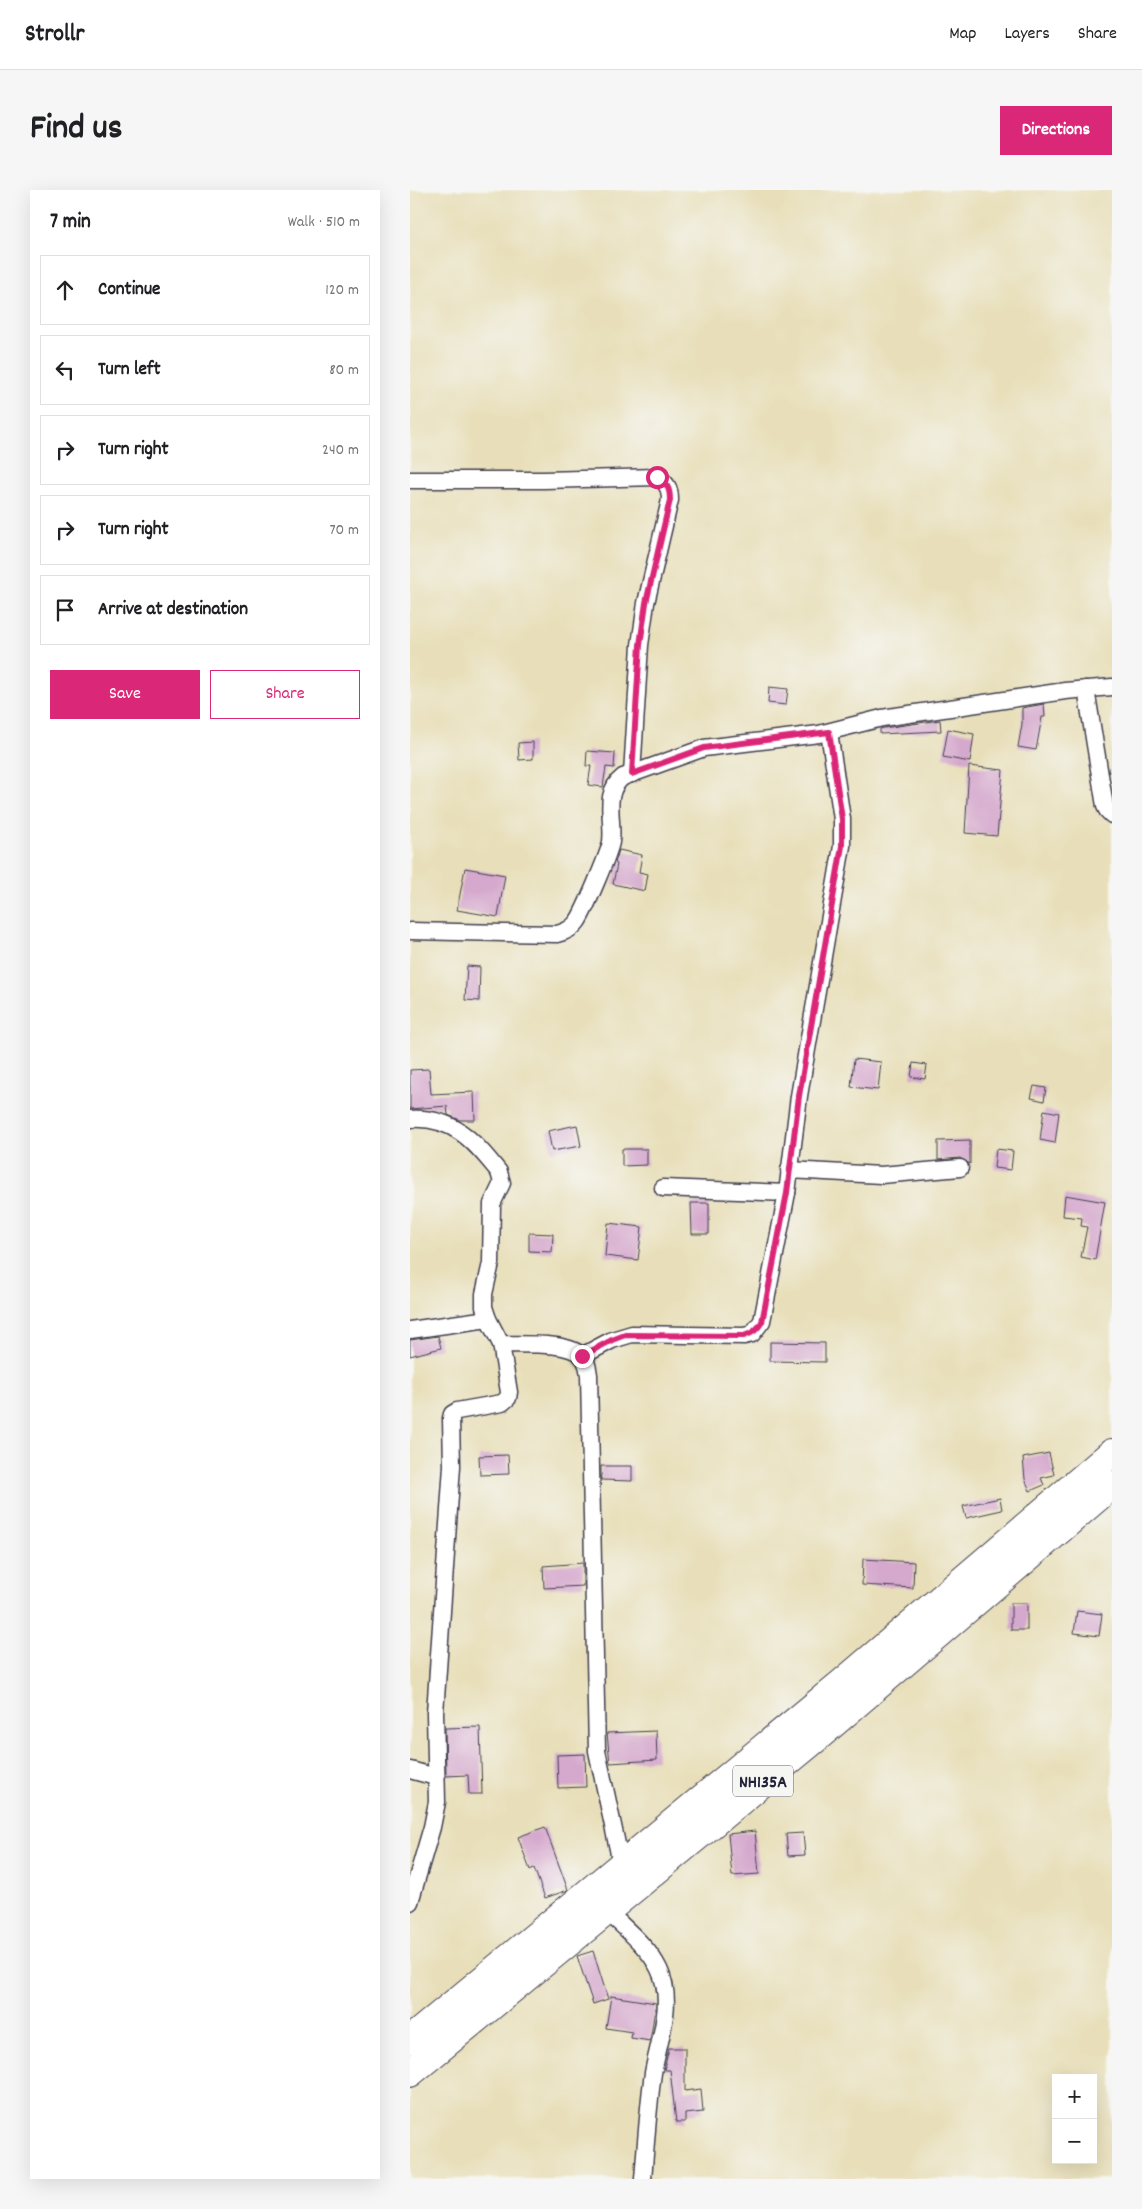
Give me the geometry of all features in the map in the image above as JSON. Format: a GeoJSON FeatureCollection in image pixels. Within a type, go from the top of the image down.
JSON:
{"type":"FeatureCollection","features":[{"type":"Feature","properties":{"kind":"highway","name":"NH135A"},"geometry":{"type":"LineString","coordinates":[[410,2040],[857,1670],[1112,1453]]}},
{"type":"Feature","properties":{"kind":"highway","name":"NH135A"},"geometry":{"type":"LineString","coordinates":[[410,2073],[814,1740],[1112,1485]]}},
{"type":"Feature","properties":{"kind":"street"},"geometry":{"type":"LineString","coordinates":[[410,480],[544,480],[657,477],[664,482],[670,490],[670,500],[646,603],[640,645],[632,774]]}},
{"type":"Feature","properties":{"kind":"street"},"geometry":{"type":"LineString","coordinates":[[410,931],[557,934],[572,927],[578,921],[608,851],[611,837],[610,797],[616,782],[632,774],[704,748],[829,732],[882,718],[1112,687]]}},
{"type":"Feature","properties":{"kind":"street"},"geometry":{"type":"LineString","coordinates":[[1086,689],[1105,806],[1112,815]]}},
{"type":"Feature","properties":{"kind":"street"},"geometry":{"type":"LineString","coordinates":[[582,1356],[612,1340],[632,1334],[744,1336],[752,1334],[762,1322],[787,1193],[799,1096],[842,846],[842,819],[829,732]]}},
{"type":"Feature","properties":{"kind":"street"},"geometry":{"type":"LineString","coordinates":[[410,1119],[428,1119],[448,1123],[476,1144],[501,1177],[501,1188],[492,1204],[491,1263],[484,1294],[484,1307],[501,1344],[505,1358],[508,1398],[502,1403],[454,1412],[450,1422],[452,1466],[435,1713],[437,1802],[432,1827],[410,1902]]}},
{"type":"Feature","properties":{"kind":"street"},"geometry":{"type":"LineString","coordinates":[[789,1170],[881,1175],[960,1168]]}},
{"type":"Feature","properties":{"kind":"street"},"geometry":{"type":"LineString","coordinates":[[663,1188],[787,1193]]}},
{"type":"Feature","properties":{"kind":"street"},"geometry":{"type":"LineString","coordinates":[[410,1330],[488,1319]]}},
{"type":"Feature","properties":{"kind":"street"},"geometry":{"type":"LineString","coordinates":[[501,1344],[571,1348],[582,1356],[587,1364],[589,1374],[597,1751],[621,1864]]}},
{"type":"Feature","properties":{"kind":"street"},"geometry":{"type":"LineString","coordinates":[[410,1770],[436,1777]]}},
{"type":"Feature","properties":{"kind":"street"},"geometry":{"type":"LineString","coordinates":[[606,1910],[645,1948],[659,1968],[665,1985],[667,2000],[653,2073],[643,2179]]}},
{"type":"Feature","properties":{"kind":"building"},"geometry":{"type":"Polygon","coordinates":[[[769,687],[788,689],[786,705],[768,703],[769,687]]]}},
{"type":"Feature","properties":{"kind":"building"},"geometry":{"type":"Polygon","coordinates":[[[1044,704],[1045,717],[1042,717],[1036,750],[1018,747],[1022,724],[1022,708],[1044,704]]]}},
{"type":"Feature","properties":{"kind":"building"},"geometry":{"type":"Polygon","coordinates":[[[940,720],[941,731],[880,734],[880,729],[884,728],[940,720]]]}},
{"type":"Feature","properties":{"kind":"building"},"geometry":{"type":"Polygon","coordinates":[[[948,729],[974,734],[970,762],[943,757],[948,729]]]}},
{"type":"Feature","properties":{"kind":"building"},"geometry":{"type":"Polygon","coordinates":[[[533,742],[533,759],[519,760],[518,743],[533,742]]]}},
{"type":"Feature","properties":{"kind":"building"},"geometry":{"type":"Polygon","coordinates":[[[587,751],[615,753],[614,768],[606,767],[603,787],[588,785],[591,766],[586,766],[587,751]]]}},
{"type":"Feature","properties":{"kind":"building"},"geometry":{"type":"Polygon","coordinates":[[[969,766],[1003,770],[997,836],[965,833],[969,766]]]}},
{"type":"Feature","properties":{"kind":"building"},"geometry":{"type":"Polygon","coordinates":[[[619,850],[642,855],[639,872],[648,874],[645,891],[613,884],[617,864],[615,863],[619,850]]]}},
{"type":"Feature","properties":{"kind":"building"},"geometry":{"type":"Polygon","coordinates":[[[465,868],[505,875],[498,917],[457,910],[465,868]]]}},
{"type":"Feature","properties":{"kind":"building"},"geometry":{"type":"Polygon","coordinates":[[[467,966],[480,967],[479,1001],[465,1000],[467,966]]]}},
{"type":"Feature","properties":{"kind":"building"},"geometry":{"type":"Polygon","coordinates":[[[854,1059],[881,1062],[878,1090],[851,1087],[854,1059]]]}},
{"type":"Feature","properties":{"kind":"building"},"geometry":{"type":"Polygon","coordinates":[[[913,1063],[927,1065],[925,1079],[911,1077],[913,1063]]]}},
{"type":"Feature","properties":{"kind":"building"},"geometry":{"type":"Polygon","coordinates":[[[429,1069],[431,1094],[474,1092],[475,1120],[460,1120],[448,1115],[447,1106],[410,1109],[410,1070],[429,1069]]]}},
{"type":"Feature","properties":{"kind":"building"},"geometry":{"type":"Polygon","coordinates":[[[1034,1086],[1046,1088],[1044,1101],[1031,1098],[1034,1086]]]}},
{"type":"Feature","properties":{"kind":"building"},"geometry":{"type":"Polygon","coordinates":[[[1044,1110],[1059,1113],[1055,1143],[1040,1140],[1044,1110]]]}},
{"type":"Feature","properties":{"kind":"building"},"geometry":{"type":"Polygon","coordinates":[[[577,1125],[581,1146],[552,1151],[548,1131],[577,1125]]]}},
{"type":"Feature","properties":{"kind":"building"},"geometry":{"type":"Polygon","coordinates":[[[970,1140],[970,1164],[960,1158],[938,1160],[938,1141],[970,1140]]]}},
{"type":"Feature","properties":{"kind":"building"},"geometry":{"type":"Polygon","coordinates":[[[622,1149],[647,1149],[647,1165],[622,1166],[622,1149]]]}},
{"type":"Feature","properties":{"kind":"building"},"geometry":{"type":"Polygon","coordinates":[[[996,1149],[1013,1151],[1011,1170],[994,1168],[996,1149]]]}},
{"type":"Feature","properties":{"kind":"building"},"geometry":{"type":"Polygon","coordinates":[[[1065,1195],[1105,1202],[1095,1260],[1081,1257],[1087,1227],[1081,1226],[1082,1218],[1063,1216],[1065,1195]]]}},
{"type":"Feature","properties":{"kind":"building"},"geometry":{"type":"Polygon","coordinates":[[[691,1203],[709,1203],[709,1234],[692,1234],[691,1203]]]}},
{"type":"Feature","properties":{"kind":"building"},"geometry":{"type":"Polygon","coordinates":[[[608,1223],[642,1227],[638,1260],[605,1256],[608,1223]]]}},
{"type":"Feature","properties":{"kind":"building"},"geometry":{"type":"Polygon","coordinates":[[[529,1233],[553,1234],[552,1252],[529,1251],[529,1233]]]}},
{"type":"Feature","properties":{"kind":"building"},"geometry":{"type":"Polygon","coordinates":[[[438,1336],[441,1348],[410,1356],[410,1340],[438,1336]]]}},
{"type":"Feature","properties":{"kind":"building"},"geometry":{"type":"Polygon","coordinates":[[[770,1342],[825,1343],[825,1362],[770,1361],[770,1342]]]}},
{"type":"Feature","properties":{"kind":"building"},"geometry":{"type":"Polygon","coordinates":[[[1049,1453],[1054,1475],[1041,1478],[1044,1485],[1030,1491],[1025,1479],[1023,1458],[1049,1453]]]}},
{"type":"Feature","properties":{"kind":"building"},"geometry":{"type":"Polygon","coordinates":[[[508,1455],[509,1474],[480,1475],[479,1456],[508,1455]]]}},
{"type":"Feature","properties":{"kind":"building"},"geometry":{"type":"Polygon","coordinates":[[[601,1466],[632,1466],[632,1481],[601,1480],[601,1466]]]}},
{"type":"Feature","properties":{"kind":"building"},"geometry":{"type":"Polygon","coordinates":[[[1000,1498],[1002,1510],[966,1518],[963,1506],[1000,1498]]]}},
{"type":"Feature","properties":{"kind":"building"},"geometry":{"type":"Polygon","coordinates":[[[863,1559],[914,1562],[913,1588],[862,1585],[863,1559]]]}},
{"type":"Feature","properties":{"kind":"building"},"geometry":{"type":"Polygon","coordinates":[[[583,1563],[583,1586],[544,1588],[543,1566],[583,1563]]]}},
{"type":"Feature","properties":{"kind":"building"},"geometry":{"type":"Polygon","coordinates":[[[1011,1603],[1027,1603],[1027,1630],[1011,1630],[1011,1603]]]}},
{"type":"Feature","properties":{"kind":"building"},"geometry":{"type":"Polygon","coordinates":[[[1077,1611],[1102,1614],[1099,1636],[1074,1633],[1077,1611]]]}},
{"type":"Feature","properties":{"kind":"building"},"geometry":{"type":"Polygon","coordinates":[[[480,1727],[482,1794],[469,1794],[468,1775],[446,1776],[445,1728],[480,1727]]]}},
{"type":"Feature","properties":{"kind":"building"},"geometry":{"type":"Polygon","coordinates":[[[656,1731],[657,1760],[610,1763],[607,1733],[656,1731]]]}},
{"type":"Feature","properties":{"kind":"building"},"geometry":{"type":"Polygon","coordinates":[[[585,1754],[586,1787],[558,1788],[557,1755],[585,1754]]]}},
{"type":"Feature","properties":{"kind":"building"},"geometry":{"type":"Polygon","coordinates":[[[545,1827],[568,1890],[545,1898],[534,1868],[530,1870],[518,1837],[545,1827]]]}},
{"type":"Feature","properties":{"kind":"building"},"geometry":{"type":"Polygon","coordinates":[[[755,1831],[759,1874],[732,1876],[728,1834],[755,1831]]]}},
{"type":"Feature","properties":{"kind":"building"},"geometry":{"type":"Polygon","coordinates":[[[803,1833],[805,1855],[788,1856],[786,1834],[803,1833]]]}},
{"type":"Feature","properties":{"kind":"building"},"geometry":{"type":"Polygon","coordinates":[[[593,1951],[608,1999],[593,2004],[577,1956],[593,1951]]]}},
{"type":"Feature","properties":{"kind":"building"},"geometry":{"type":"Polygon","coordinates":[[[611,1996],[656,2003],[650,2041],[631,2038],[632,2032],[606,2028],[611,1996]]]}},
{"type":"Feature","properties":{"kind":"building"},"geometry":{"type":"Polygon","coordinates":[[[669,2048],[685,2048],[685,2091],[701,2089],[703,2112],[685,2114],[685,2122],[676,2122],[670,2070],[664,2070],[669,2048]]]}},
{"type":"Feature","properties":{"kind":"route"},"geometry":{"type":"LineString","coordinates":[[582,1356],[625,1335],[744,1336],[752,1334],[762,1322],[787,1193],[799,1096],[842,846],[842,819],[829,732],[704,748],[632,774],[640,645],[646,603],[670,500],[670,490],[657,477]]}}]}
